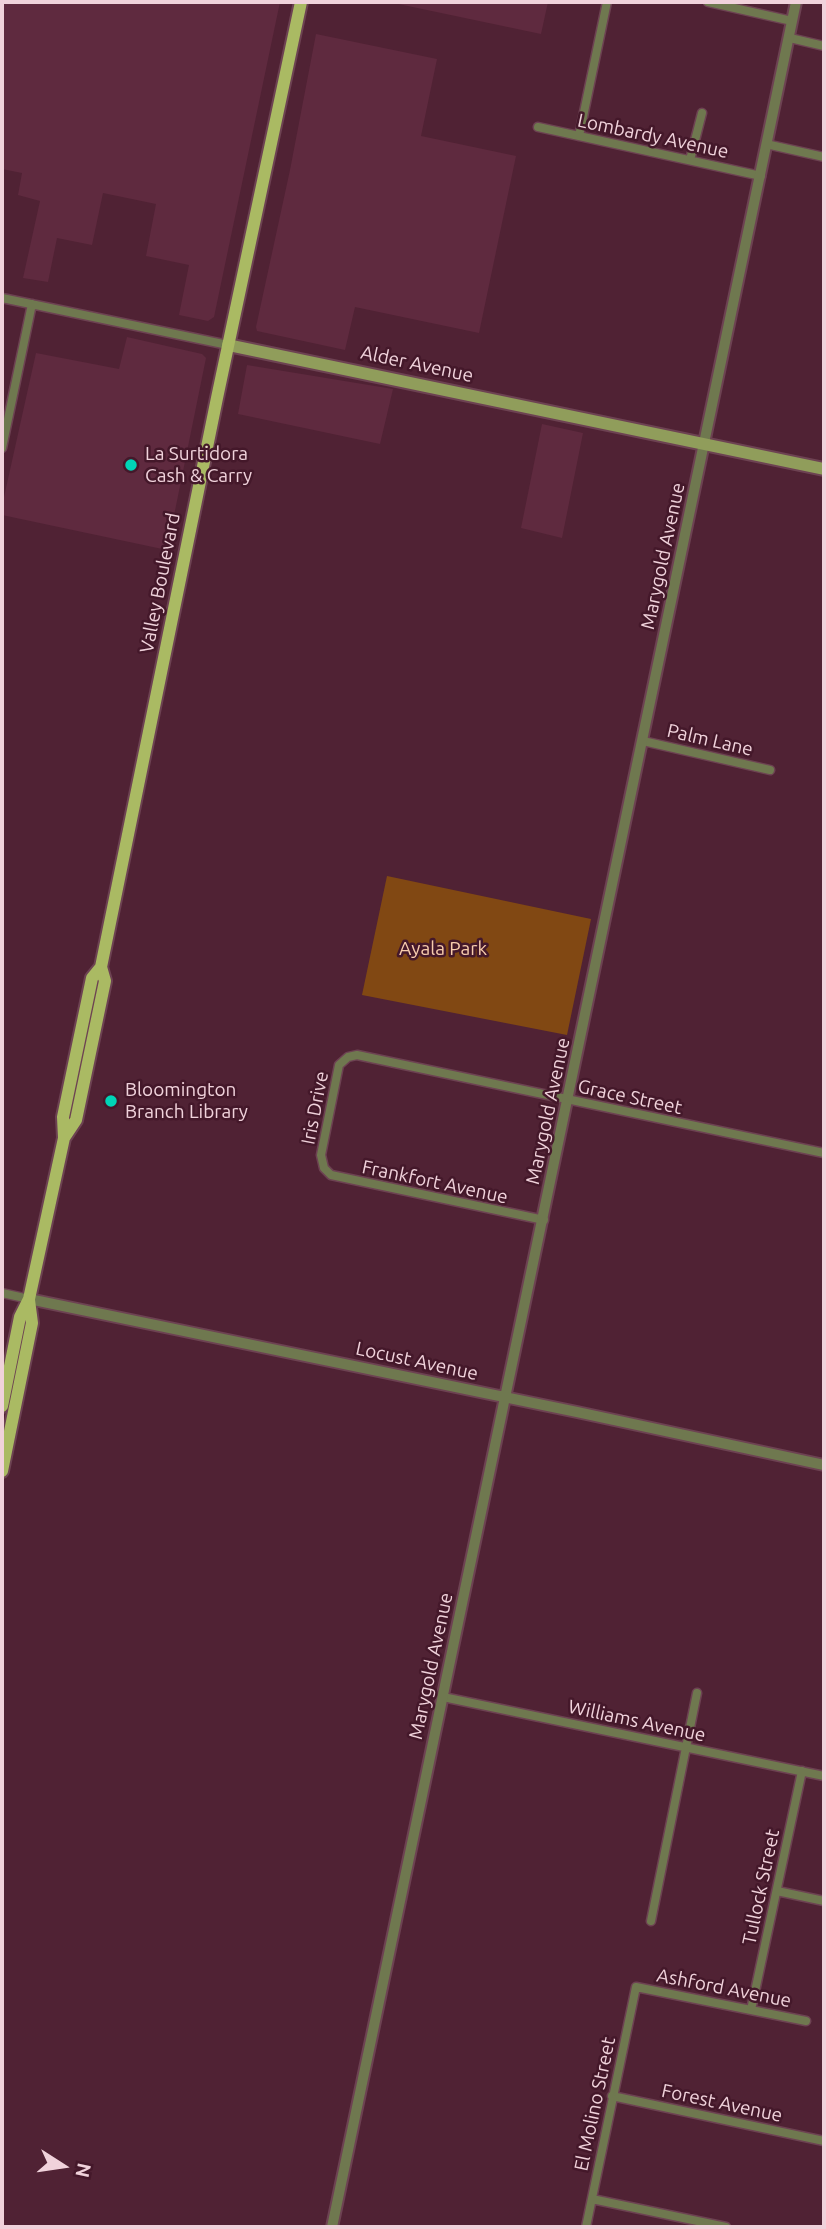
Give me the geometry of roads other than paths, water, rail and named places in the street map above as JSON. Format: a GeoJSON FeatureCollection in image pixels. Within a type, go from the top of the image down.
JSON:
{"type":"FeatureCollection","features":[{"type":"Feature","properties":{"kind":"main road","name":"Valley Boulevard"},"geometry":{"type":"LineString","coordinates":[[2,1406],[20,1317],[29,1299],[64,1138],[76,1120],[86,1075],[105,981],[101,967],[301,2]]}},
{"type":"Feature","properties":{"kind":"main road","name":"Alder Avenue"},"geometry":{"type":"LineString","coordinates":[[228,345],[824,469]]}},
{"type":"Feature","properties":{"kind":"main road","name":"Valley Boulevard"},"geometry":{"type":"LineString","coordinates":[[2,1471],[32,1323],[29,1299]]}},
{"type":"Feature","properties":{"kind":"street"},"geometry":{"type":"LineString","coordinates":[[579,136],[607,2]]}},
{"type":"Feature","properties":{"kind":"street"},"geometry":{"type":"LineString","coordinates":[[708,2],[792,21]]}},
{"type":"Feature","properties":{"kind":"street","name":"Marygold Avenue"},"geometry":{"type":"LineString","coordinates":[[332,2227],[796,2]]}},
{"type":"Feature","properties":{"kind":"street"},"geometry":{"type":"LineString","coordinates":[[790,38],[824,46]]}},
{"type":"Feature","properties":{"kind":"street"},"geometry":{"type":"LineString","coordinates":[[690,160],[702,113]]}},
{"type":"Feature","properties":{"kind":"street","name":"Lombardy Avenue"},"geometry":{"type":"LineString","coordinates":[[538,127],[761,176]]}},
{"type":"Feature","properties":{"kind":"street"},"geometry":{"type":"LineString","coordinates":[[766,144],[824,157]]}},
{"type":"Feature","properties":{"kind":"street","name":"Alder Avenue"},"geometry":{"type":"LineString","coordinates":[[2,298],[228,345]]}},
{"type":"Feature","properties":{"kind":"street"},"geometry":{"type":"LineString","coordinates":[[2,449],[32,304]]}},
{"type":"Feature","properties":{"kind":"street","name":"Palm Lane"},"geometry":{"type":"LineString","coordinates":[[643,741],[769,769]]}},
{"type":"Feature","properties":{"kind":"street","name":"Grace Street"},"geometry":{"type":"LineString","coordinates":[[348,1057],[357,1055],[824,1153]]}},
{"type":"Feature","properties":{"kind":"street","name":"Iris Drive"},"geometry":{"type":"LineString","coordinates":[[324,1168],[321,1155],[339,1065],[348,1057]]}},
{"type":"Feature","properties":{"kind":"street","name":"Frankfort Avenue"},"geometry":{"type":"LineString","coordinates":[[324,1168],[331,1175],[341,1178],[544,1220]]}},
{"type":"Feature","properties":{"kind":"street","name":"Locust Avenue"},"geometry":{"type":"LineString","coordinates":[[2,1293],[824,1465]]}},
{"type":"Feature","properties":{"kind":"street"},"geometry":{"type":"LineString","coordinates":[[651,1921],[697,1693]]}},
{"type":"Feature","properties":{"kind":"street","name":"Williams Avenue"},"geometry":{"type":"LineString","coordinates":[[443,1697],[824,1776]]}},
{"type":"Feature","properties":{"kind":"street","name":"Tullock Street"},"geometry":{"type":"LineString","coordinates":[[751,2010],[802,1771]]}},
{"type":"Feature","properties":{"kind":"street"},"geometry":{"type":"LineString","coordinates":[[777,1891],[824,1901]]}},
{"type":"Feature","properties":{"kind":"street","name":"Ashford Avenue"},"geometry":{"type":"LineString","coordinates":[[636,1987],[806,2021]]}},
{"type":"Feature","properties":{"kind":"street","name":"El Molino Street"},"geometry":{"type":"LineString","coordinates":[[586,2227],[636,1987]]}},
{"type":"Feature","properties":{"kind":"street","name":"Forest Avenue"},"geometry":{"type":"LineString","coordinates":[[612,2096],[824,2141]]}},
{"type":"Feature","properties":{"kind":"street"},"geometry":{"type":"LineString","coordinates":[[592,2199],[726,2227]]}},
{"type":"Feature","properties":{"kind":"place","name":"La Surtidora Cash & Carry"},"geometry":{"type":"Point","coordinates":[131,465]}},
{"type":"Feature","properties":{"kind":"place","name":"Bloomington Branch Library"},"geometry":{"type":"Point","coordinates":[111,1101]}},
{"type":"Feature","properties":{"kind":"park label","name":"Ayala Park"},"geometry":{"type":"Point","coordinates":[443,949]}}]}
